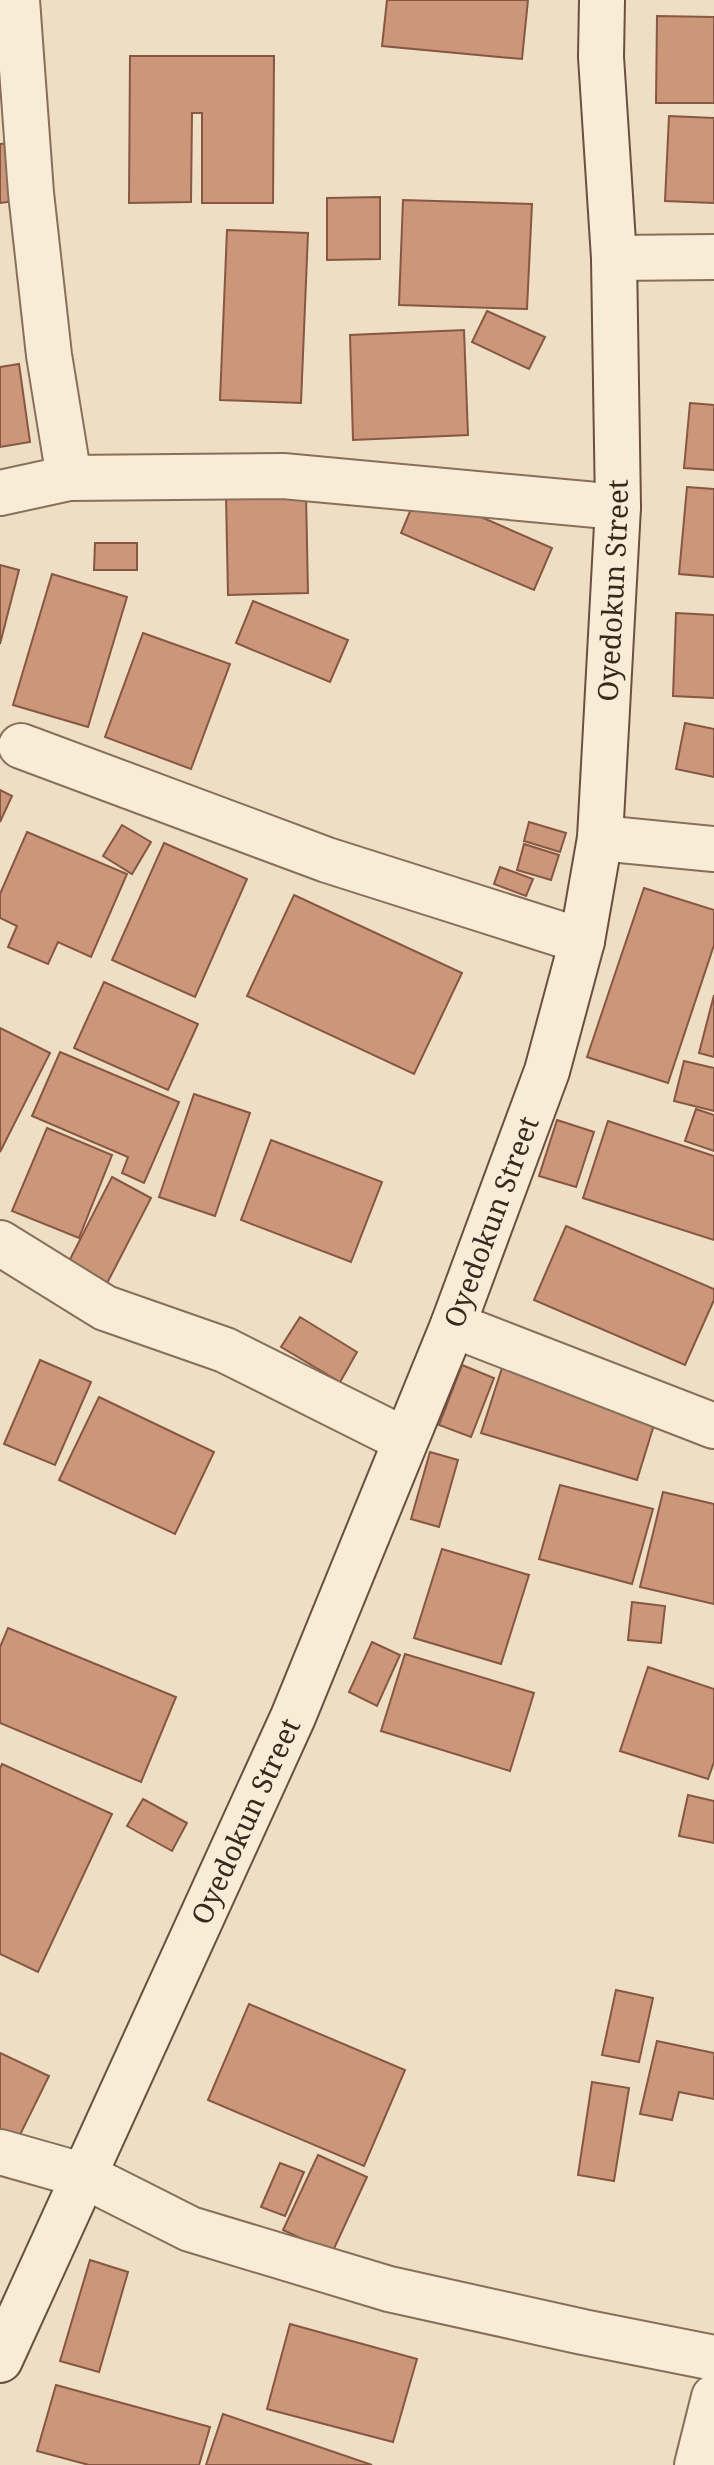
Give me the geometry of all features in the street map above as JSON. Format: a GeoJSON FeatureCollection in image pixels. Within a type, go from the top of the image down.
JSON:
{"type":"FeatureCollection","features":[{"type":"Feature","properties":{"kind":"street"},"geometry":{"type":"LineString","coordinates":[[17,0],[32,208],[49,355],[69,478]]}},
{"type":"Feature","properties":{"kind":"street","name":"Oyedokun Street"},"geometry":{"type":"LineString","coordinates":[[0,2360],[293,1717],[453,1325],[547,1071],[582,941],[600,838],[618,507],[614,258],[601,57],[602,0]]}},
{"type":"Feature","properties":{"kind":"street"},"geometry":{"type":"LineString","coordinates":[[614,258],[714,257]]}},
{"type":"Feature","properties":{"kind":"street"},"geometry":{"type":"LineString","coordinates":[[0,493],[69,478],[283,476],[618,507]]}},
{"type":"Feature","properties":{"kind":"street"},"geometry":{"type":"LineString","coordinates":[[21,746],[327,860],[582,941]]}},
{"type":"Feature","properties":{"kind":"street"},"geometry":{"type":"LineString","coordinates":[[600,838],[714,849]]}},
{"type":"Feature","properties":{"kind":"street"},"geometry":{"type":"LineString","coordinates":[[0,1243],[105,1308],[225,1350],[405,1440]]}},
{"type":"Feature","properties":{"kind":"street"},"geometry":{"type":"LineString","coordinates":[[453,1325],[714,1426]]}},
{"type":"Feature","properties":{"kind":"street"},"geometry":{"type":"LineString","coordinates":[[0,2152],[85,2176],[190,2229],[389,2289],[714,2358]]}},
{"type":"Feature","properties":{"kind":"street"},"geometry":{"type":"LineString","coordinates":[[697,2465],[714,2397]]}},
{"type":"Feature","properties":{"kind":"building"},"geometry":{"type":"Polygon","coordinates":[[[387,0],[528,0],[522,59],[382,46],[387,0]]]}},
{"type":"Feature","properties":{"kind":"building"},"geometry":{"type":"Polygon","coordinates":[[[657,16],[714,17],[714,103],[656,103],[657,16]]]}},
{"type":"Feature","properties":{"kind":"building"},"geometry":{"type":"Polygon","coordinates":[[[130,56],[274,56],[273,203],[202,203],[202,113],[192,113],[191,202],[129,203],[130,56]]]}},
{"type":"Feature","properties":{"kind":"building"},"geometry":{"type":"Polygon","coordinates":[[[669,116],[714,118],[714,203],[665,201],[669,116]]]}},
{"type":"Feature","properties":{"kind":"building"},"geometry":{"type":"Polygon","coordinates":[[[8,143],[15,201],[0,203],[0,144],[8,143]]]}},
{"type":"Feature","properties":{"kind":"building"},"geometry":{"type":"Polygon","coordinates":[[[380,197],[380,259],[327,260],[327,198],[380,197]]]}},
{"type":"Feature","properties":{"kind":"building"},"geometry":{"type":"Polygon","coordinates":[[[403,200],[532,204],[527,309],[399,305],[403,200]]]}},
{"type":"Feature","properties":{"kind":"building"},"geometry":{"type":"Polygon","coordinates":[[[227,230],[308,233],[301,403],[220,400],[227,230]]]}},
{"type":"Feature","properties":{"kind":"building"},"geometry":{"type":"Polygon","coordinates":[[[487,311],[545,337],[529,369],[472,342],[487,311]]]}},
{"type":"Feature","properties":{"kind":"building"},"geometry":{"type":"Polygon","coordinates":[[[464,330],[468,435],[353,440],[350,335],[464,330]]]}},
{"type":"Feature","properties":{"kind":"building"},"geometry":{"type":"Polygon","coordinates":[[[19,364],[30,442],[0,447],[0,367],[19,364]]]}},
{"type":"Feature","properties":{"kind":"building"},"geometry":{"type":"Polygon","coordinates":[[[690,403],[714,405],[714,470],[684,468],[690,403]]]}},
{"type":"Feature","properties":{"kind":"building"},"geometry":{"type":"Polygon","coordinates":[[[687,487],[714,489],[714,577],[679,574],[687,487]]]}},
{"type":"Feature","properties":{"kind":"building"},"geometry":{"type":"Polygon","coordinates":[[[419,490],[552,548],[534,590],[401,533],[419,490]]]}},
{"type":"Feature","properties":{"kind":"building"},"geometry":{"type":"Polygon","coordinates":[[[306,494],[308,593],[228,595],[226,496],[306,494]]]}},
{"type":"Feature","properties":{"kind":"building"},"geometry":{"type":"Polygon","coordinates":[[[95,543],[137,543],[137,570],[94,570],[95,543]]]}},
{"type":"Feature","properties":{"kind":"building"},"geometry":{"type":"Polygon","coordinates":[[[0,565],[19,570],[0,644],[0,565]]]}},
{"type":"Feature","properties":{"kind":"building"},"geometry":{"type":"Polygon","coordinates":[[[52,574],[127,597],[88,727],[13,705],[52,574]]]}},
{"type":"Feature","properties":{"kind":"building"},"geometry":{"type":"Polygon","coordinates":[[[253,601],[348,640],[330,682],[236,643],[253,601]]]}},
{"type":"Feature","properties":{"kind":"building"},"geometry":{"type":"Polygon","coordinates":[[[676,613],[714,615],[714,698],[673,696],[676,613]]]}},
{"type":"Feature","properties":{"kind":"building"},"geometry":{"type":"Polygon","coordinates":[[[143,633],[230,664],[191,769],[105,737],[143,633]]]}},
{"type":"Feature","properties":{"kind":"building"},"geometry":{"type":"Polygon","coordinates":[[[685,723],[714,729],[714,777],[676,769],[685,723]]]}},
{"type":"Feature","properties":{"kind":"building"},"geometry":{"type":"Polygon","coordinates":[[[0,790],[12,796],[0,822],[0,790]]]}},
{"type":"Feature","properties":{"kind":"building"},"geometry":{"type":"Polygon","coordinates":[[[529,822],[566,833],[560,852],[524,841],[529,822]]]}},
{"type":"Feature","properties":{"kind":"building"},"geometry":{"type":"Polygon","coordinates":[[[122,825],[151,842],[132,874],[103,856],[122,825]]]}},
{"type":"Feature","properties":{"kind":"building"},"geometry":{"type":"Polygon","coordinates":[[[27,832],[127,874],[91,957],[58,942],[48,964],[8,947],[17,926],[0,918],[0,894],[27,832]]]}},
{"type":"Feature","properties":{"kind":"building"},"geometry":{"type":"Polygon","coordinates":[[[164,843],[247,879],[195,997],[112,960],[164,843]]]}},
{"type":"Feature","properties":{"kind":"building"},"geometry":{"type":"Polygon","coordinates":[[[524,844],[559,855],[551,880],[517,870],[524,844]]]}},
{"type":"Feature","properties":{"kind":"building"},"geometry":{"type":"Polygon","coordinates":[[[500,867],[533,879],[526,896],[494,884],[500,867]]]}},
{"type":"Feature","properties":{"kind":"building"},"geometry":{"type":"Polygon","coordinates":[[[644,888],[714,910],[714,945],[668,1083],[587,1057],[644,888]]]}},
{"type":"Feature","properties":{"kind":"building"},"geometry":{"type":"Polygon","coordinates":[[[294,895],[462,973],[414,1074],[247,996],[294,895]]]}},
{"type":"Feature","properties":{"kind":"building"},"geometry":{"type":"Polygon","coordinates":[[[104,982],[198,1024],[168,1090],[74,1048],[104,982]]]}},
{"type":"Feature","properties":{"kind":"building"},"geometry":{"type":"Polygon","coordinates":[[[714,995],[714,1057],[699,1053],[714,995]]]}},
{"type":"Feature","properties":{"kind":"building"},"geometry":{"type":"Polygon","coordinates":[[[0,1028],[50,1053],[0,1152],[0,1028]]]}},
{"type":"Feature","properties":{"kind":"building"},"geometry":{"type":"Polygon","coordinates":[[[60,1052],[179,1102],[144,1183],[122,1173],[128,1157],[32,1116],[60,1052]]]}},
{"type":"Feature","properties":{"kind":"building"},"geometry":{"type":"Polygon","coordinates":[[[684,1061],[714,1068],[714,1111],[674,1101],[684,1061]]]}},
{"type":"Feature","properties":{"kind":"building"},"geometry":{"type":"Polygon","coordinates":[[[194,1094],[250,1113],[215,1216],[159,1197],[194,1094]]]}},
{"type":"Feature","properties":{"kind":"building"},"geometry":{"type":"Polygon","coordinates":[[[696,1109],[714,1115],[714,1151],[685,1141],[696,1109]]]}},
{"type":"Feature","properties":{"kind":"building"},"geometry":{"type":"Polygon","coordinates":[[[557,1120],[594,1132],[576,1187],[539,1176],[557,1120]]]}},
{"type":"Feature","properties":{"kind":"building"},"geometry":{"type":"Polygon","coordinates":[[[608,1121],[714,1156],[714,1240],[583,1198],[608,1121]]]}},
{"type":"Feature","properties":{"kind":"building"},"geometry":{"type":"Polygon","coordinates":[[[47,1128],[112,1155],[79,1238],[12,1211],[47,1128]]]}},
{"type":"Feature","properties":{"kind":"building"},"geometry":{"type":"Polygon","coordinates":[[[271,1140],[382,1182],[351,1262],[241,1220],[271,1140]]]}},
{"type":"Feature","properties":{"kind":"building"},"geometry":{"type":"Polygon","coordinates":[[[112,1177],[151,1198],[103,1291],[64,1271],[112,1177]]]}},
{"type":"Feature","properties":{"kind":"building"},"geometry":{"type":"Polygon","coordinates":[[[566,1226],[714,1289],[714,1300],[685,1365],[534,1300],[566,1226]]]}},
{"type":"Feature","properties":{"kind":"building"},"geometry":{"type":"Polygon","coordinates":[[[300,1317],[357,1352],[340,1382],[281,1347],[300,1317]]]}},
{"type":"Feature","properties":{"kind":"building"},"geometry":{"type":"Polygon","coordinates":[[[40,1360],[91,1382],[55,1465],[4,1444],[40,1360]]]}},
{"type":"Feature","properties":{"kind":"building"},"geometry":{"type":"Polygon","coordinates":[[[462,1365],[494,1378],[471,1437],[439,1425],[462,1365]]]}},
{"type":"Feature","properties":{"kind":"building"},"geometry":{"type":"Polygon","coordinates":[[[502,1368],[657,1415],[637,1480],[481,1433],[502,1368]]]}},
{"type":"Feature","properties":{"kind":"building"},"geometry":{"type":"Polygon","coordinates":[[[99,1397],[214,1452],[175,1534],[59,1480],[99,1397]]]}},
{"type":"Feature","properties":{"kind":"building"},"geometry":{"type":"Polygon","coordinates":[[[430,1452],[458,1460],[439,1527],[411,1519],[430,1452]]]}},
{"type":"Feature","properties":{"kind":"building"},"geometry":{"type":"Polygon","coordinates":[[[560,1485],[653,1509],[632,1584],[539,1559],[560,1485]]]}},
{"type":"Feature","properties":{"kind":"building"},"geometry":{"type":"Polygon","coordinates":[[[663,1492],[714,1504],[714,1604],[640,1587],[663,1492]]]}},
{"type":"Feature","properties":{"kind":"building"},"geometry":{"type":"Polygon","coordinates":[[[442,1549],[529,1575],[501,1664],[414,1638],[442,1549]]]}},
{"type":"Feature","properties":{"kind":"building"},"geometry":{"type":"Polygon","coordinates":[[[632,1602],[665,1606],[661,1643],[628,1640],[632,1602]]]}},
{"type":"Feature","properties":{"kind":"building"},"geometry":{"type":"Polygon","coordinates":[[[8,1628],[176,1697],[141,1782],[0,1723],[0,1647],[8,1628]]]}},
{"type":"Feature","properties":{"kind":"building"},"geometry":{"type":"Polygon","coordinates":[[[372,1642],[400,1655],[377,1706],[349,1692],[372,1642]]]}},
{"type":"Feature","properties":{"kind":"building"},"geometry":{"type":"Polygon","coordinates":[[[405,1654],[534,1693],[510,1771],[381,1731],[405,1654]]]}},
{"type":"Feature","properties":{"kind":"building"},"geometry":{"type":"Polygon","coordinates":[[[648,1667],[714,1689],[714,1762],[708,1779],[620,1751],[648,1667]]]}},
{"type":"Feature","properties":{"kind":"building"},"geometry":{"type":"Polygon","coordinates":[[[2,1764],[112,1814],[38,1972],[0,1954],[2,1764]]]}},
{"type":"Feature","properties":{"kind":"building"},"geometry":{"type":"Polygon","coordinates":[[[688,1795],[714,1801],[714,1843],[679,1836],[688,1795]]]}},
{"type":"Feature","properties":{"kind":"building"},"geometry":{"type":"Polygon","coordinates":[[[143,1799],[187,1823],[172,1851],[127,1826],[143,1799]]]}},
{"type":"Feature","properties":{"kind":"building"},"geometry":{"type":"Polygon","coordinates":[[[616,1990],[653,1998],[639,2062],[602,2055],[616,1990]]]}},
{"type":"Feature","properties":{"kind":"building"},"geometry":{"type":"Polygon","coordinates":[[[249,2004],[405,2070],[364,2166],[208,2100],[249,2004]]]}},
{"type":"Feature","properties":{"kind":"building"},"geometry":{"type":"Polygon","coordinates":[[[657,2041],[714,2053],[714,2099],[679,2092],[672,2120],[640,2114],[657,2041]]]}},
{"type":"Feature","properties":{"kind":"building"},"geometry":{"type":"Polygon","coordinates":[[[0,2053],[49,2076],[11,2153],[0,2148],[0,2053]]]}},
{"type":"Feature","properties":{"kind":"building"},"geometry":{"type":"Polygon","coordinates":[[[592,2082],[629,2088],[614,2181],[578,2175],[592,2082]]]}},
{"type":"Feature","properties":{"kind":"building"},"geometry":{"type":"Polygon","coordinates":[[[318,2155],[367,2177],[332,2253],[283,2230],[318,2155]]]}},
{"type":"Feature","properties":{"kind":"building"},"geometry":{"type":"Polygon","coordinates":[[[280,2163],[304,2172],[285,2216],[261,2207],[280,2163]]]}},
{"type":"Feature","properties":{"kind":"building"},"geometry":{"type":"Polygon","coordinates":[[[90,2260],[128,2272],[99,2372],[60,2361],[90,2260]]]}},
{"type":"Feature","properties":{"kind":"building"},"geometry":{"type":"Polygon","coordinates":[[[290,2324],[417,2359],[393,2442],[267,2409],[290,2324]]]}},
{"type":"Feature","properties":{"kind":"building"},"geometry":{"type":"Polygon","coordinates":[[[56,2385],[210,2427],[199,2465],[89,2465],[37,2451],[56,2385]]]}},
{"type":"Feature","properties":{"kind":"building"},"geometry":{"type":"Polygon","coordinates":[[[223,2414],[372,2465],[206,2465],[223,2414]]]}}]}
